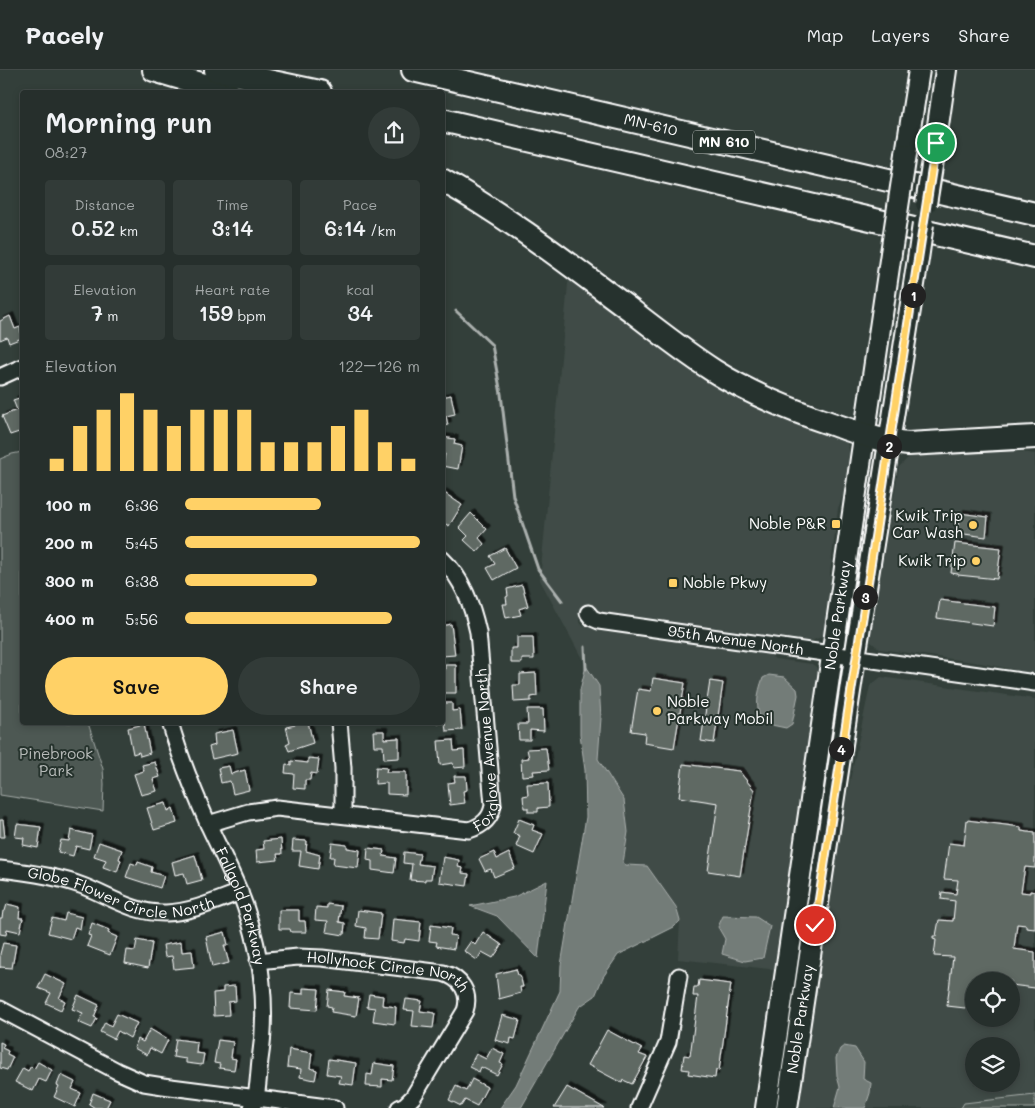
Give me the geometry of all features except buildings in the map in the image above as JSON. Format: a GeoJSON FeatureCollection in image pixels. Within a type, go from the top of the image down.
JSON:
{"type":"FeatureCollection","features":[{"type":"Feature","properties":{"kind":"highway"},"geometry":{"type":"LineString","coordinates":[[154,70],[221,90]]}},
{"type":"Feature","properties":{"kind":"highway"},"geometry":{"type":"LineString","coordinates":[[216,70],[311,90]]}},
{"type":"Feature","properties":{"kind":"highway","name":"MN-610"},"geometry":{"type":"LineString","coordinates":[[413,70],[1035,214]]}},
{"type":"Feature","properties":{"kind":"highway"},"geometry":{"type":"LineString","coordinates":[[445,121],[1035,257]]}},
{"type":"Feature","properties":{"kind":"highway"},"geometry":{"type":"LineString","coordinates":[[445,182],[529,234],[715,372],[774,402],[820,420],[890,443],[908,444],[1035,438]]}},
{"type":"Feature","properties":{"kind":"highway"},"geometry":{"type":"LineString","coordinates":[[988,440],[1035,448]]}},
{"type":"Feature","properties":{"kind":"main road","name":"Noble Parkway"},"geometry":{"type":"LineString","coordinates":[[766,1108],[919,70]]}},
{"type":"Feature","properties":{"kind":"main road","name":"Noble Parkway"},"geometry":{"type":"LineString","coordinates":[[788,1108],[946,70]]}},
{"type":"Feature","properties":{"kind":"street"},"geometry":{"type":"LineString","coordinates":[[0,378],[20,368]]}},
{"type":"Feature","properties":{"kind":"street","name":"Foxglove Avenue North"},"geometry":{"type":"LineString","coordinates":[[208,824],[248,812],[277,808],[343,814],[469,830],[477,828],[484,823],[492,812],[493,806],[478,632],[466,592],[454,572],[445,562]]}},
{"type":"Feature","properties":{"kind":"street","name":"95th Avenue North"},"geometry":{"type":"LineString","coordinates":[[588,612],[592,618],[599,620],[1035,684]]}},
{"type":"Feature","properties":{"kind":"street","name":"Fallgold Parkway"},"geometry":{"type":"LineString","coordinates":[[171,725],[190,781],[240,892],[252,930],[258,961],[264,1017],[256,1105]]}},
{"type":"Feature","properties":{"kind":"street"},"geometry":{"type":"LineString","coordinates":[[339,725],[343,768],[343,814]]}},
{"type":"Feature","properties":{"kind":"street","name":"Globe Flower Circle North"},"geometry":{"type":"LineString","coordinates":[[0,869],[61,879],[83,886],[129,907],[157,913],[183,912],[240,892]]}},
{"type":"Feature","properties":{"kind":"street","name":"Hollyhock Circle North"},"geometry":{"type":"LineString","coordinates":[[258,961],[298,957],[322,958],[443,973],[451,975],[462,984],[467,998],[465,1011],[413,1097],[399,1108]]}},
{"type":"Feature","properties":{"kind":"street"},"geometry":{"type":"LineString","coordinates":[[639,1108],[668,1042],[679,976]]}},
{"type":"Feature","properties":{"kind":"street"},"geometry":{"type":"LineString","coordinates":[[0,1009],[117,1072],[139,1081],[256,1105],[335,1108]]}},
{"type":"Feature","properties":{"kind":"shaded area"},"geometry":{"type":"Polygon","coordinates":[[[569,274],[687,367],[766,407],[835,434],[846,441],[851,455],[847,486],[838,508],[830,573],[833,616],[830,629],[821,637],[811,641],[580,609],[579,621],[583,626],[763,650],[775,659],[812,664],[820,673],[807,782],[796,824],[787,886],[786,928],[779,970],[678,959],[680,921],[676,907],[647,866],[626,865],[623,863],[628,832],[624,800],[598,759],[601,718],[599,686],[586,666],[540,580],[569,274]]]}},
{"type":"Feature","properties":{"kind":"shaded area"},"geometry":{"type":"Polygon","coordinates":[[[1001,449],[1035,454],[1035,674],[981,663],[880,649],[866,635],[865,627],[882,564],[899,467],[911,455],[1001,449]]]}},
{"type":"Feature","properties":{"kind":"shaded area"},"geometry":{"type":"Polygon","coordinates":[[[586,666],[599,686],[601,718],[598,759],[624,800],[628,832],[623,863],[626,865],[647,866],[676,907],[680,921],[674,927],[618,955],[603,977],[595,996],[579,1007],[521,1108],[500,1108],[516,1085],[560,991],[561,965],[586,817],[585,770],[580,734],[580,690],[586,666]]]}},
{"type":"Feature","properties":{"kind":"shaded area"},"geometry":{"type":"Polygon","coordinates":[[[769,675],[784,677],[797,689],[798,695],[792,724],[786,728],[762,723],[760,717],[758,706],[759,690],[763,678],[769,675]]]}},
{"type":"Feature","properties":{"kind":"shaded area"},"geometry":{"type":"Polygon","coordinates":[[[881,677],[1035,699],[1035,1108],[795,1108],[830,876],[870,686],[881,677]]]}},
{"type":"Feature","properties":{"kind":"shaded area"},"geometry":{"type":"Polygon","coordinates":[[[547,881],[538,958],[497,916],[470,906],[514,897],[547,881]]]}},
{"type":"Feature","properties":{"kind":"shaded area"},"geometry":{"type":"Polygon","coordinates":[[[723,916],[756,917],[770,926],[763,958],[745,961],[722,954],[725,939],[718,927],[723,916]]]}},
{"type":"Feature","properties":{"kind":"shaded area"},"geometry":{"type":"Polygon","coordinates":[[[844,1046],[855,1048],[864,1062],[863,1079],[871,1083],[865,1108],[834,1108],[840,1087],[836,1058],[840,1049],[844,1046]]]}},
{"type":"Feature","properties":{"kind":"green space","name":"Pinebrook Park"},"geometry":{"type":"Polygon","coordinates":[[[20,452],[20,725],[89,725],[103,769],[103,811],[0,795],[0,459],[20,452]]]}},
{"type":"Feature","properties":{"kind":"green space"},"geometry":{"type":"Polygon","coordinates":[[[1035,1095],[1035,1108],[961,1108],[964,1103],[1035,1095]]]}},
{"type":"Feature","properties":{"kind":"waterway"},"geometry":{"type":"LineString","coordinates":[[456,311],[492,345],[501,394],[513,496],[538,569],[562,601]]}},
{"type":"Feature","properties":{"kind":"waterway"},"geometry":{"type":"LineString","coordinates":[[585,647],[586,669]]}},
{"type":"Feature","properties":{"kind":"place","name":"Noble P&R"},"geometry":{"type":"Point","coordinates":[836,524]}},
{"type":"Feature","properties":{"kind":"place","name":"Kwik Trip Car Wash"},"geometry":{"type":"Point","coordinates":[973,525]}},
{"type":"Feature","properties":{"kind":"place","name":"Kwik Trip"},"geometry":{"type":"Point","coordinates":[976,561]}},
{"type":"Feature","properties":{"kind":"place","name":"Noble Pkwy"},"geometry":{"type":"Point","coordinates":[673,583]}},
{"type":"Feature","properties":{"kind":"place","name":"Noble Parkway Mobil"},"geometry":{"type":"Point","coordinates":[657,711]}},
{"type":"Feature","properties":{"kind":"route"},"geometry":{"type":"LineString","coordinates":[[815,925],[936,143]]}}]}
